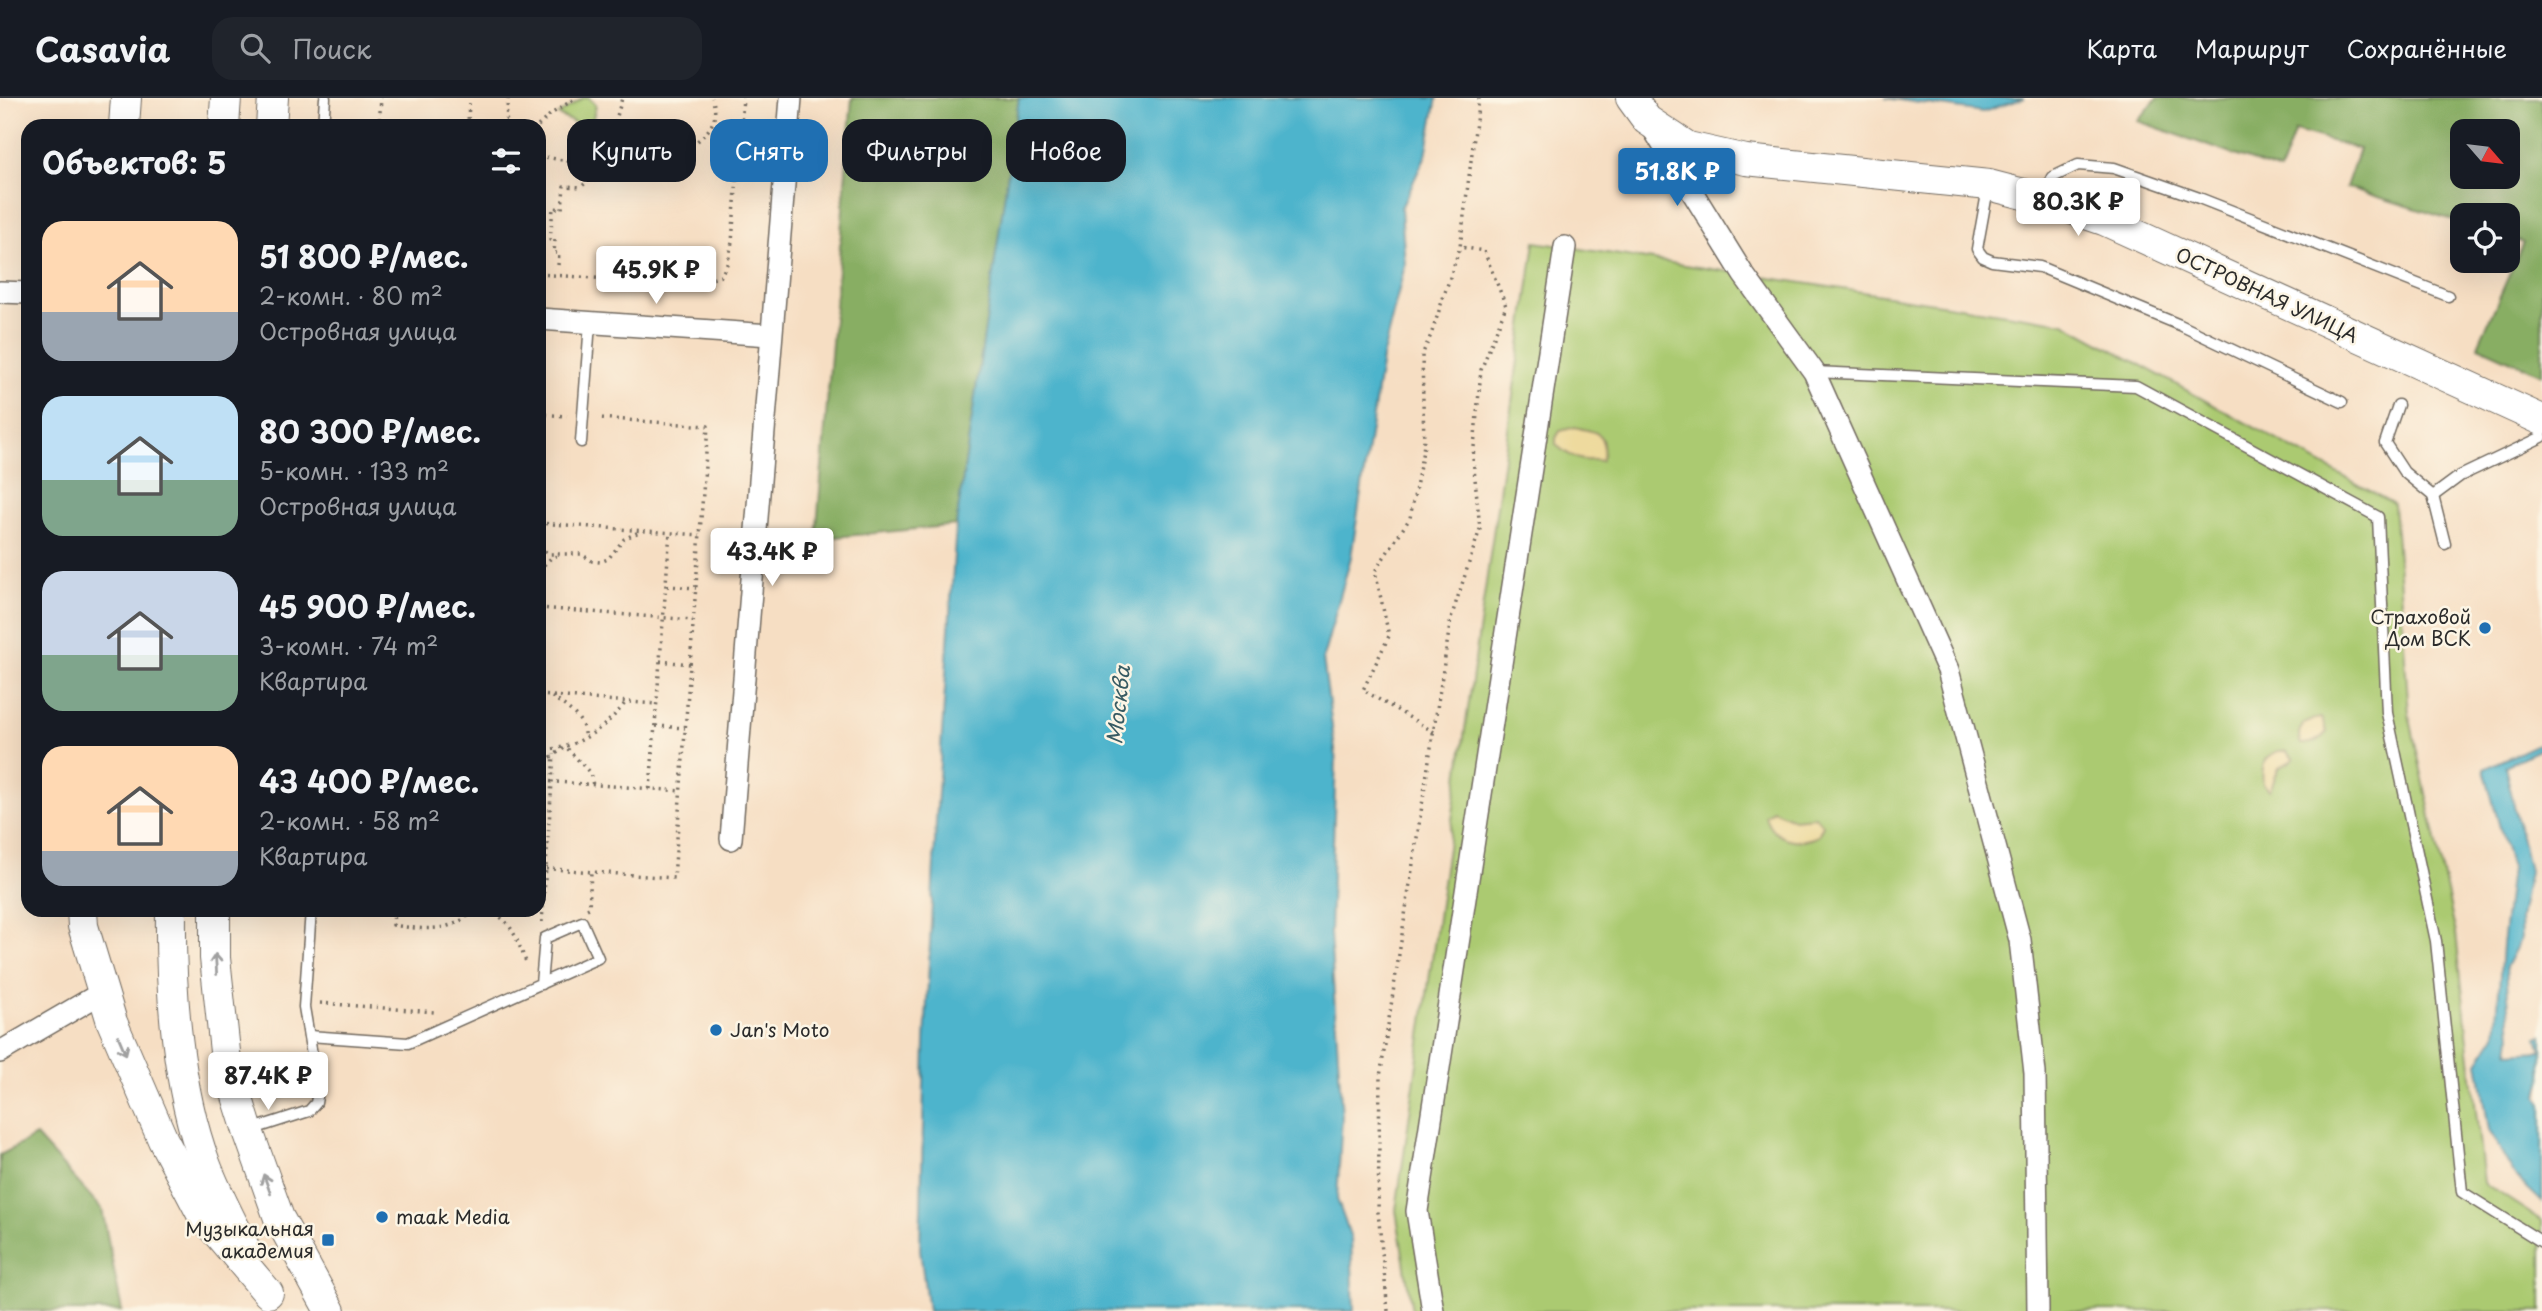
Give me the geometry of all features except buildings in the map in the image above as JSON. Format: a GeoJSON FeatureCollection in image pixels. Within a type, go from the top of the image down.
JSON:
{"type":"FeatureCollection","features":[{"type":"Feature","properties":{"kind":"street"},"geometry":{"type":"LineString","coordinates":[[124,119],[126,98]]}},
{"type":"Feature","properties":{"kind":"street"},"geometry":{"type":"LineString","coordinates":[[224,119],[226,98]]}},
{"type":"Feature","properties":{"kind":"street"},"geometry":{"type":"LineString","coordinates":[[272,119],[273,98]]}},
{"type":"Feature","properties":{"kind":"street"},"geometry":{"type":"LineString","coordinates":[[732,839],[791,98]]}},
{"type":"Feature","properties":{"kind":"street"},"geometry":{"type":"LineString","coordinates":[[1639,109],[1742,274],[1814,372],[1948,670],[2020,940],[2035,1073],[2038,1311]]}},
{"type":"Feature","properties":{"kind":"street","name":"ОСТРОВНАЯ УЛИЦА"},"geometry":{"type":"LineString","coordinates":[[1639,109],[1688,147],[1746,160],[1989,185],[2043,199],[2104,220],[2542,421]]}},
{"type":"Feature","properties":{"kind":"street"},"geometry":{"type":"LineString","coordinates":[[1433,1311],[1417,1212],[1565,247]]}},
{"type":"Feature","properties":{"kind":"street"},"geometry":{"type":"LineString","coordinates":[[0,292],[21,293]]}},
{"type":"Feature","properties":{"kind":"street"},"geometry":{"type":"LineString","coordinates":[[546,320],[771,335]]}},
{"type":"Feature","properties":{"kind":"street"},"geometry":{"type":"LineString","coordinates":[[82,917],[112,1022],[163,1140],[202,1216],[273,1302]]}},
{"type":"Feature","properties":{"kind":"street"},"geometry":{"type":"LineString","coordinates":[[171,917],[171,952],[181,1064],[192,1124],[205,1165],[273,1302]]}},
{"type":"Feature","properties":{"kind":"street"},"geometry":{"type":"LineString","coordinates":[[215,917],[215,958],[226,1061],[279,1218],[330,1311]]}},
{"type":"Feature","properties":{"kind":"street"},"geometry":{"type":"LineString","coordinates":[[0,1052],[103,992]]}},
{"type":"Feature","properties":{"kind":"lane"},"geometry":{"type":"LineString","coordinates":[[324,119],[325,98]]}},
{"type":"Feature","properties":{"kind":"lane"},"geometry":{"type":"LineString","coordinates":[[2043,199],[2053,177],[2078,165],[2114,168],[2212,203],[2448,296]]}},
{"type":"Feature","properties":{"kind":"lane"},"geometry":{"type":"LineString","coordinates":[[1989,185],[1977,249],[1983,257],[1992,261],[2040,267],[2180,325],[2342,402]]}},
{"type":"Feature","properties":{"kind":"lane"},"geometry":{"type":"LineString","coordinates":[[581,442],[590,323]]}},
{"type":"Feature","properties":{"kind":"lane"},"geometry":{"type":"LineString","coordinates":[[1814,372],[2136,386],[2378,517],[2387,713],[2436,941],[2462,1192],[2542,1242]]}},
{"type":"Feature","properties":{"kind":"lane"},"geometry":{"type":"LineString","coordinates":[[2398,405],[2385,443],[2404,472],[2433,496],[2445,544]]}},
{"type":"Feature","properties":{"kind":"lane"},"geometry":{"type":"LineString","coordinates":[[2433,496],[2460,476],[2542,437]]}},
{"type":"Feature","properties":{"kind":"lane"},"geometry":{"type":"LineString","coordinates":[[248,1131],[309,1111],[316,1103],[318,1091],[304,1002],[310,917]]}},
{"type":"Feature","properties":{"kind":"lane"},"geometry":{"type":"LineString","coordinates":[[309,1036],[408,1044],[541,984],[598,958],[582,922],[545,938],[541,984]]}},
{"type":"Feature","properties":{"kind":"path"},"geometry":{"type":"LineString","coordinates":[[380,119],[381,98]]}},
{"type":"Feature","properties":{"kind":"path"},"geometry":{"type":"LineString","coordinates":[[468,119],[469,98]]}},
{"type":"Feature","properties":{"kind":"path"},"geometry":{"type":"LineString","coordinates":[[506,119],[508,98]]}},
{"type":"Feature","properties":{"kind":"path"},"geometry":{"type":"LineString","coordinates":[[546,119],[576,98]]}},
{"type":"Feature","properties":{"kind":"path"},"geometry":{"type":"LineString","coordinates":[[616,119],[622,98]]}},
{"type":"Feature","properties":{"kind":"path"},"geometry":{"type":"LineString","coordinates":[[696,142],[707,134],[714,122],[716,111],[712,98]]}},
{"type":"Feature","properties":{"kind":"path"},"geometry":{"type":"LineString","coordinates":[[546,275],[692,285],[721,276],[728,262],[732,242],[743,98]]}},
{"type":"Feature","properties":{"kind":"path"},"geometry":{"type":"LineString","coordinates":[[1435,732],[1363,690],[1390,636],[1375,571],[1410,518],[1424,445],[1422,355],[1460,247],[1479,98]]}},
{"type":"Feature","properties":{"kind":"path"},"geometry":{"type":"LineString","coordinates":[[546,157],[567,161]]}},
{"type":"Feature","properties":{"kind":"path"},"geometry":{"type":"LineString","coordinates":[[558,265],[559,253],[554,253],[555,240],[550,240],[552,208],[562,209],[564,186],[581,187],[587,182]]}},
{"type":"Feature","properties":{"kind":"path"},"geometry":{"type":"LineString","coordinates":[[1388,1311],[1378,1212],[1380,1077],[1451,618],[1480,528],[1473,458],[1480,370],[1506,306],[1484,251],[1460,247]]}},
{"type":"Feature","properties":{"kind":"path"},"geometry":{"type":"LineString","coordinates":[[546,414],[708,426],[674,878],[546,869],[554,754]]}},
{"type":"Feature","properties":{"kind":"path"},"geometry":{"type":"LineString","coordinates":[[546,523],[700,535]]}},
{"type":"Feature","properties":{"kind":"path"},"geometry":{"type":"LineString","coordinates":[[546,552],[581,554],[592,561],[600,562],[608,559],[624,539],[643,530]]}},
{"type":"Feature","properties":{"kind":"path"},"geometry":{"type":"LineString","coordinates":[[650,789],[670,532]]}},
{"type":"Feature","properties":{"kind":"path"},"geometry":{"type":"LineString","coordinates":[[546,563],[563,554]]}},
{"type":"Feature","properties":{"kind":"path"},"geometry":{"type":"LineString","coordinates":[[666,586],[696,588]]}},
{"type":"Feature","properties":{"kind":"path"},"geometry":{"type":"LineString","coordinates":[[546,609],[694,620]]}},
{"type":"Feature","properties":{"kind":"path"},"geometry":{"type":"LineString","coordinates":[[660,661],[690,664]]}},
{"type":"Feature","properties":{"kind":"path"},"geometry":{"type":"LineString","coordinates":[[546,696],[657,704]]}},
{"type":"Feature","properties":{"kind":"path"},"geometry":{"type":"LineString","coordinates":[[550,696],[575,714],[583,724],[584,738]]}},
{"type":"Feature","properties":{"kind":"path"},"geometry":{"type":"LineString","coordinates":[[546,760],[602,726],[626,702]]}},
{"type":"Feature","properties":{"kind":"path"},"geometry":{"type":"LineString","coordinates":[[655,726],[685,728]]}},
{"type":"Feature","properties":{"kind":"path"},"geometry":{"type":"LineString","coordinates":[[546,748],[566,747]]}},
{"type":"Feature","properties":{"kind":"path"},"geometry":{"type":"LineString","coordinates":[[566,747],[590,773],[593,785]]}},
{"type":"Feature","properties":{"kind":"path"},"geometry":{"type":"LineString","coordinates":[[546,781],[681,791]]}},
{"type":"Feature","properties":{"kind":"path"},"geometry":{"type":"LineString","coordinates":[[589,908],[591,872]]}},
{"type":"Feature","properties":{"kind":"path"},"geometry":{"type":"LineString","coordinates":[[394,917],[393,925],[429,929],[447,928],[468,917]]}},
{"type":"Feature","properties":{"kind":"path"},"geometry":{"type":"LineString","coordinates":[[502,917],[508,922],[529,969]]}},
{"type":"Feature","properties":{"kind":"path"},"geometry":{"type":"LineString","coordinates":[[541,927],[542,917]]}},
{"type":"Feature","properties":{"kind":"path"},"geometry":{"type":"LineString","coordinates":[[304,1002],[443,1013]]}},
{"type":"Feature","properties":{"kind":"green space"},"geometry":{"type":"Polygon","coordinates":[[[583,98],[589,98],[596,105],[592,119],[567,119],[558,115],[583,98]]]}},
{"type":"Feature","properties":{"kind":"green space"},"geometry":{"type":"Polygon","coordinates":[[[852,98],[1019,98],[1016,119],[1006,119],[1007,182],[956,525],[816,539],[845,182],[992,182],[992,119],[850,119],[852,98]]]}},
{"type":"Feature","properties":{"kind":"green space"},"geometry":{"type":"Polygon","coordinates":[[[2157,98],[2542,98],[2542,375],[2478,346],[2510,273],[2520,273],[2520,250],[2523,243],[2520,242],[2520,203],[2450,203],[2450,219],[2346,187],[2359,149],[2295,131],[2280,171],[2138,121],[2157,98]]]}},
{"type":"Feature","properties":{"kind":"green space"},"geometry":{"type":"Polygon","coordinates":[[[1535,242],[2064,323],[2394,504],[2409,714],[2456,934],[2484,1183],[2542,1221],[2542,1311],[1412,1311],[1396,1210],[1535,242]]]}},
{"type":"Feature","properties":{"kind":"green space"},"geometry":{"type":"Polygon","coordinates":[[[36,1136],[102,1209],[122,1311],[0,1311],[0,1155],[36,1136]]]}},
{"type":"Feature","properties":{"kind":"sand"},"geometry":{"type":"Polygon","coordinates":[[[1575,427],[1593,431],[1602,439],[1604,449],[1601,461],[1580,459],[1556,445],[1560,431],[1575,427]]]}},
{"type":"Feature","properties":{"kind":"sand"},"geometry":{"type":"Polygon","coordinates":[[[2321,718],[2327,732],[2316,741],[2301,744],[2300,729],[2321,718]]]}},
{"type":"Feature","properties":{"kind":"sand"},"geometry":{"type":"Polygon","coordinates":[[[2278,751],[2286,751],[2294,759],[2279,768],[2270,790],[2263,784],[2263,768],[2269,756],[2278,751]]]}},
{"type":"Feature","properties":{"kind":"sand"},"geometry":{"type":"Polygon","coordinates":[[[1773,810],[1793,819],[1815,817],[1823,825],[1818,836],[1810,839],[1786,838],[1768,824],[1765,816],[1773,810]]]}},
{"type":"Feature","properties":{"kind":"water","name":"Москва"},"geometry":{"type":"Polygon","coordinates":[[[1019,98],[1437,98],[1426,155],[1401,208],[1405,265],[1382,358],[1351,557],[1323,658],[1336,757],[1330,933],[1342,1117],[1337,1199],[1351,1238],[1354,1311],[928,1311],[920,1250],[925,1042],[936,822],[956,525],[1007,182],[1126,182],[1126,119],[1016,119],[1019,98]]]}},
{"type":"Feature","properties":{"kind":"water"},"geometry":{"type":"Polygon","coordinates":[[[1885,98],[2025,98],[1983,112],[1885,98]]]}},
{"type":"Feature","properties":{"kind":"water"},"geometry":{"type":"Polygon","coordinates":[[[2542,742],[2542,748],[2505,766],[2529,871],[2520,918],[2521,938],[2506,967],[2511,1036],[2509,1053],[2541,1051],[2537,1037],[2542,1035],[2542,1076],[2538,1096],[2542,1105],[2542,1202],[2515,1176],[2489,1130],[2478,1062],[2496,1035],[2511,868],[2484,769],[2542,742]]]}},
{"type":"Feature","properties":{"kind":"place","name":"Страховой Дом ВСК"},"geometry":{"type":"Point","coordinates":[2485,628]}},
{"type":"Feature","properties":{"kind":"place","name":"Jan's Moto"},"geometry":{"type":"Point","coordinates":[716,1030]}},
{"type":"Feature","properties":{"kind":"place","name":"maak Media"},"geometry":{"type":"Point","coordinates":[382,1217]}},
{"type":"Feature","properties":{"kind":"place","name":"Музыкальная академия"},"geometry":{"type":"Point","coordinates":[328,1240]}}]}
